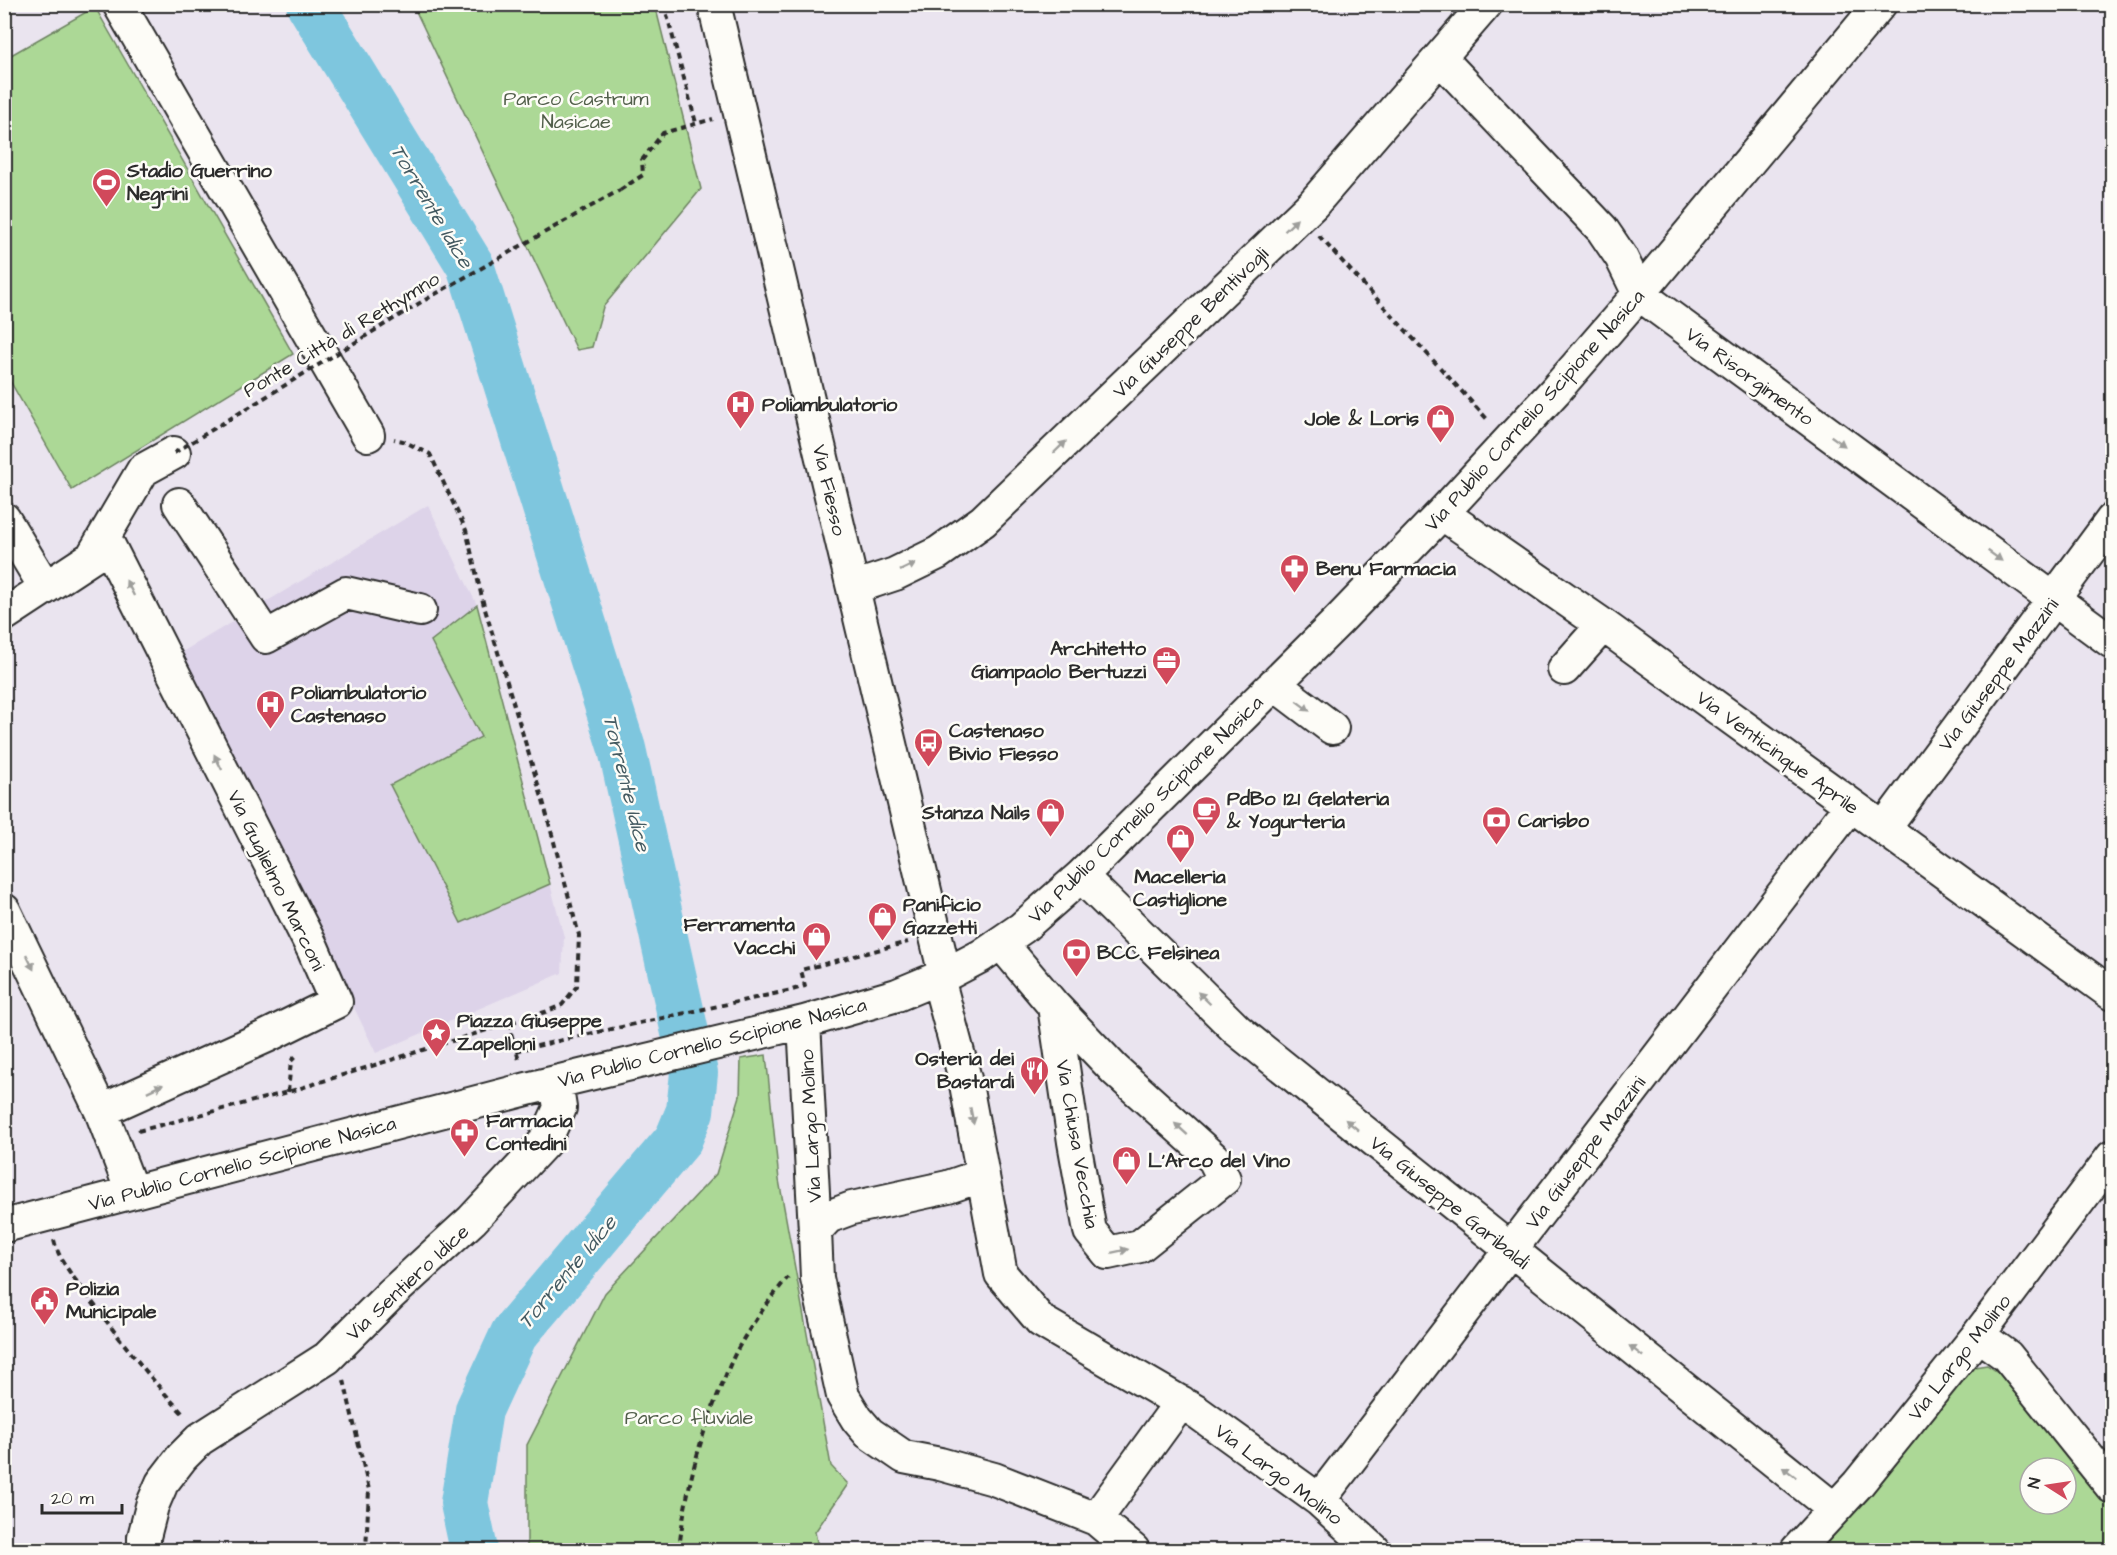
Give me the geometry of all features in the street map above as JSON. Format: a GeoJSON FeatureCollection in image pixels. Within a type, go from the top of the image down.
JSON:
{"type":"FeatureCollection","features":[{"type":"Feature","properties":{"kind":"street"},"geometry":{"type":"LineString","coordinates":[[119,4],[368,435]]}},
{"type":"Feature","properties":{"kind":"street","name":"Via Fiesso"},"geometry":{"type":"LineString","coordinates":[[714,4],[935,934],[941,976]]}},
{"type":"Feature","properties":{"kind":"street","name":"Via Giuseppe Bentivogli"},"geometry":{"type":"LineString","coordinates":[[854,588],[895,574],[938,553],[983,521],[1304,213],[1486,4]]}},
{"type":"Feature","properties":{"kind":"street","name":"Via Publio Cornelio Scipione Nasica"},"geometry":{"type":"LineString","coordinates":[[4,1226],[541,1085],[799,1023],[897,995],[981,956],[1001,943],[1022,928],[1081,876],[1338,621],[1556,391],[1880,4]]}},
{"type":"Feature","properties":{"kind":"street","name":"Via Risorgimento"},"geometry":{"type":"LineString","coordinates":[[1440,58],[1602,229],[1621,257],[1639,294],[2112,642]]}},
{"type":"Feature","properties":{"kind":"street"},"geometry":{"type":"LineString","coordinates":[[4,615],[101,551],[143,470],[174,453]]}},
{"type":"Feature","properties":{"kind":"street"},"geometry":{"type":"LineString","coordinates":[[179,504],[266,637],[346,593],[420,610]]}},
{"type":"Feature","properties":{"kind":"street","name":"Via Venticinque Aprile"},"geometry":{"type":"LineString","coordinates":[[1444,510],[1453,521],[1603,625],[2112,994]]}},
{"type":"Feature","properties":{"kind":"street"},"geometry":{"type":"LineString","coordinates":[[4,519],[45,587]]}},
{"type":"Feature","properties":{"kind":"street","name":"Via Giuseppe Mazzini"},"geometry":{"type":"LineString","coordinates":[[1884,828],[2112,520]]}},
{"type":"Feature","properties":{"kind":"street","name":"Via Guglielmo Marconi"},"geometry":{"type":"LineString","coordinates":[[101,551],[313,949],[336,1002],[247,1045],[106,1124]]}},
{"type":"Feature","properties":{"kind":"street"},"geometry":{"type":"LineString","coordinates":[[1564,669],[1603,625]]}},
{"type":"Feature","properties":{"kind":"street"},"geometry":{"type":"LineString","coordinates":[[1274,684],[1332,728]]}},
{"type":"Feature","properties":{"kind":"street","name":"Via Giuseppe Mazzini"},"geometry":{"type":"LineString","coordinates":[[1319,1500],[1851,805]]}},
{"type":"Feature","properties":{"kind":"street","name":"Via Giuseppe Garibaldi"},"geometry":{"type":"LineString","coordinates":[[1081,876],[1237,1030],[1834,1509]]}},
{"type":"Feature","properties":{"kind":"street"},"geometry":{"type":"LineString","coordinates":[[4,910],[106,1124],[132,1192]]}},
{"type":"Feature","properties":{"kind":"street","name":"Via Chiusa Vecchia"},"geometry":{"type":"LineString","coordinates":[[1001,943],[1054,1006],[1114,1070],[1214,1159],[1224,1179],[1140,1246],[1108,1253],[1090,1231],[1054,1006]]}},
{"type":"Feature","properties":{"kind":"street","name":"Via Largo Molino"},"geometry":{"type":"LineString","coordinates":[[941,976],[965,1079],[1001,1274],[1041,1321],[1197,1412],[1319,1500],[1374,1551]]}},
{"type":"Feature","properties":{"kind":"street","name":"Via Largo Molino"},"geometry":{"type":"LineString","coordinates":[[799,1023],[817,1278],[843,1396],[857,1419],[869,1432],[904,1457],[994,1479],[1096,1519],[1133,1551]]}},
{"type":"Feature","properties":{"kind":"street","name":"Via Sentiero Idice"},"geometry":{"type":"LineString","coordinates":[[144,1551],[144,1537],[152,1506],[162,1483],[182,1457],[202,1438],[327,1358],[390,1295],[472,1220],[544,1143],[560,1108],[541,1085]]}},
{"type":"Feature","properties":{"kind":"street","name":"Via Largo Molino"},"geometry":{"type":"LineString","coordinates":[[1797,1551],[1858,1484],[1978,1335],[2112,1157]]}},
{"type":"Feature","properties":{"kind":"street","name":"Via Largo Molino"},"geometry":{"type":"LineString","coordinates":[[815,1231],[828,1217],[852,1208],[948,1187],[983,1175]]}},
{"type":"Feature","properties":{"kind":"street"},"geometry":{"type":"LineString","coordinates":[[1978,1335],[2007,1356],[2112,1487]]}},
{"type":"Feature","properties":{"kind":"street"},"geometry":{"type":"LineString","coordinates":[[1096,1519],[1181,1402]]}},
{"type":"Feature","properties":{"kind":"path","name":"Ponte Città di Rethymno"},"geometry":{"type":"LineString","coordinates":[[174,453],[423,301],[643,175],[642,160],[663,134],[696,123],[664,4]]}},
{"type":"Feature","properties":{"kind":"path"},"geometry":{"type":"LineString","coordinates":[[1304,213],[1322,242],[1437,363],[1508,442]]}},
{"type":"Feature","properties":{"kind":"path"},"geometry":{"type":"LineString","coordinates":[[106,1124],[288,1092],[561,1005],[577,986],[579,935],[543,801],[484,606],[466,530],[430,454],[403,441],[368,435]]}},
{"type":"Feature","properties":{"kind":"path"},"geometry":{"type":"LineString","coordinates":[[516,1051],[792,990],[805,986],[801,970],[935,934]]}},
{"type":"Feature","properties":{"kind":"path"},"geometry":{"type":"LineString","coordinates":[[508,1023],[516,1051],[541,1085]]}},
{"type":"Feature","properties":{"kind":"path"},"geometry":{"type":"LineString","coordinates":[[49,1214],[57,1251],[71,1274],[121,1341],[202,1438]]}},
{"type":"Feature","properties":{"kind":"path"},"geometry":{"type":"LineString","coordinates":[[679,1551],[682,1521],[693,1470],[713,1406],[735,1353],[792,1273]]}},
{"type":"Feature","properties":{"kind":"path"},"geometry":{"type":"LineString","coordinates":[[327,1358],[342,1371],[369,1490],[366,1551]]}},
{"type":"Feature","properties":{"kind":"shaded area"},"geometry":{"type":"Polygon","coordinates":[[[428,505],[477,605],[564,937],[562,973],[376,1053],[182,652],[428,505]]]}},
{"type":"Feature","properties":{"kind":"green space","name":"Parco Castrum Nasicae"},"geometry":{"type":"Polygon","coordinates":[[[413,5],[655,5],[701,189],[603,307],[592,347],[577,350],[413,5]]]}},
{"type":"Feature","properties":{"kind":"green space","name":"Stadio Guerrino Negrini"},"geometry":{"type":"Polygon","coordinates":[[[95,7],[293,354],[72,490],[5,372],[4,59],[95,7]]]}},
{"type":"Feature","properties":{"kind":"green space"},"geometry":{"type":"Polygon","coordinates":[[[477,605],[550,884],[461,923],[390,785],[481,737],[431,641],[477,605]]]}},
{"type":"Feature","properties":{"kind":"green space","name":"Parco fluviale"},"geometry":{"type":"Polygon","coordinates":[[[766,1055],[779,1180],[831,1466],[848,1484],[815,1532],[817,1542],[825,1550],[527,1550],[527,1445],[605,1293],[716,1174],[740,1096],[741,1059],[766,1055]]]}},
{"type":"Feature","properties":{"kind":"green space"},"geometry":{"type":"Polygon","coordinates":[[[1987,1365],[2002,1375],[2071,1456],[2018,1456],[2018,1516],[2078,1516],[2078,1464],[2112,1504],[2112,1550],[1811,1550],[1968,1368],[1987,1365]]]}},
{"type":"Feature","properties":{"kind":"waterway","name":"Torrente Idice"},"geometry":{"type":"LineString","coordinates":[[310,4],[470,265],[622,749],[694,1073],[690,1111],[678,1140],[514,1334],[479,1410],[464,1503],[474,1550]]}},
{"type":"Feature","properties":{"kind":"place","name":"Stadio Guerrino Negrini"},"geometry":{"type":"Point","coordinates":[106,208]}},
{"type":"Feature","properties":{"kind":"place","name":"Poliambulatorio"},"geometry":{"type":"Point","coordinates":[741,430]}},
{"type":"Feature","properties":{"kind":"place","name":"Jole & Loris"},"geometry":{"type":"Point","coordinates":[1440,444]}},
{"type":"Feature","properties":{"kind":"place","name":"Benu Farmacia"},"geometry":{"type":"Point","coordinates":[1295,594]}},
{"type":"Feature","properties":{"kind":"place","name":"Architetto Giampaolo Bertuzzi"},"geometry":{"type":"Point","coordinates":[1167,686]}},
{"type":"Feature","properties":{"kind":"place","name":"Poliambulatorio Castenaso"},"geometry":{"type":"Point","coordinates":[270,730]}},
{"type":"Feature","properties":{"kind":"place","name":"Castenaso Bivio Fiesso"},"geometry":{"type":"Point","coordinates":[928,768]}},
{"type":"Feature","properties":{"kind":"place","name":"PdBo 121 Gelateria & Yogurteria"},"geometry":{"type":"Point","coordinates":[1206,836]}},
{"type":"Feature","properties":{"kind":"place","name":"Stanza Nails"},"geometry":{"type":"Point","coordinates":[1051,838]}},
{"type":"Feature","properties":{"kind":"place","name":"Carisbo"},"geometry":{"type":"Point","coordinates":[1497,846]}},
{"type":"Feature","properties":{"kind":"place","name":"Macelleria Castiglione"},"geometry":{"type":"Point","coordinates":[1180,864]}},
{"type":"Feature","properties":{"kind":"place","name":"Panificio Gazzetti"},"geometry":{"type":"Point","coordinates":[882,942]}},
{"type":"Feature","properties":{"kind":"place","name":"Ferramenta Vacchi"},"geometry":{"type":"Point","coordinates":[816,962]}},
{"type":"Feature","properties":{"kind":"place","name":"BCC Felsinea"},"geometry":{"type":"Point","coordinates":[1076,978]}},
{"type":"Feature","properties":{"kind":"place","name":"Piazza Giuseppe Zapelloni"},"geometry":{"type":"Point","coordinates":[436,1058]}},
{"type":"Feature","properties":{"kind":"place","name":"Osteria dei Bastardi"},"geometry":{"type":"Point","coordinates":[1035,1096]}},
{"type":"Feature","properties":{"kind":"place","name":"Farmacia Contedini"},"geometry":{"type":"Point","coordinates":[465,1158]}},
{"type":"Feature","properties":{"kind":"place","name":"L'Arco del Vino"},"geometry":{"type":"Point","coordinates":[1127,1186]}},
{"type":"Feature","properties":{"kind":"place","name":"Polizia Municipale"},"geometry":{"type":"Point","coordinates":[45,1326]}}]}
